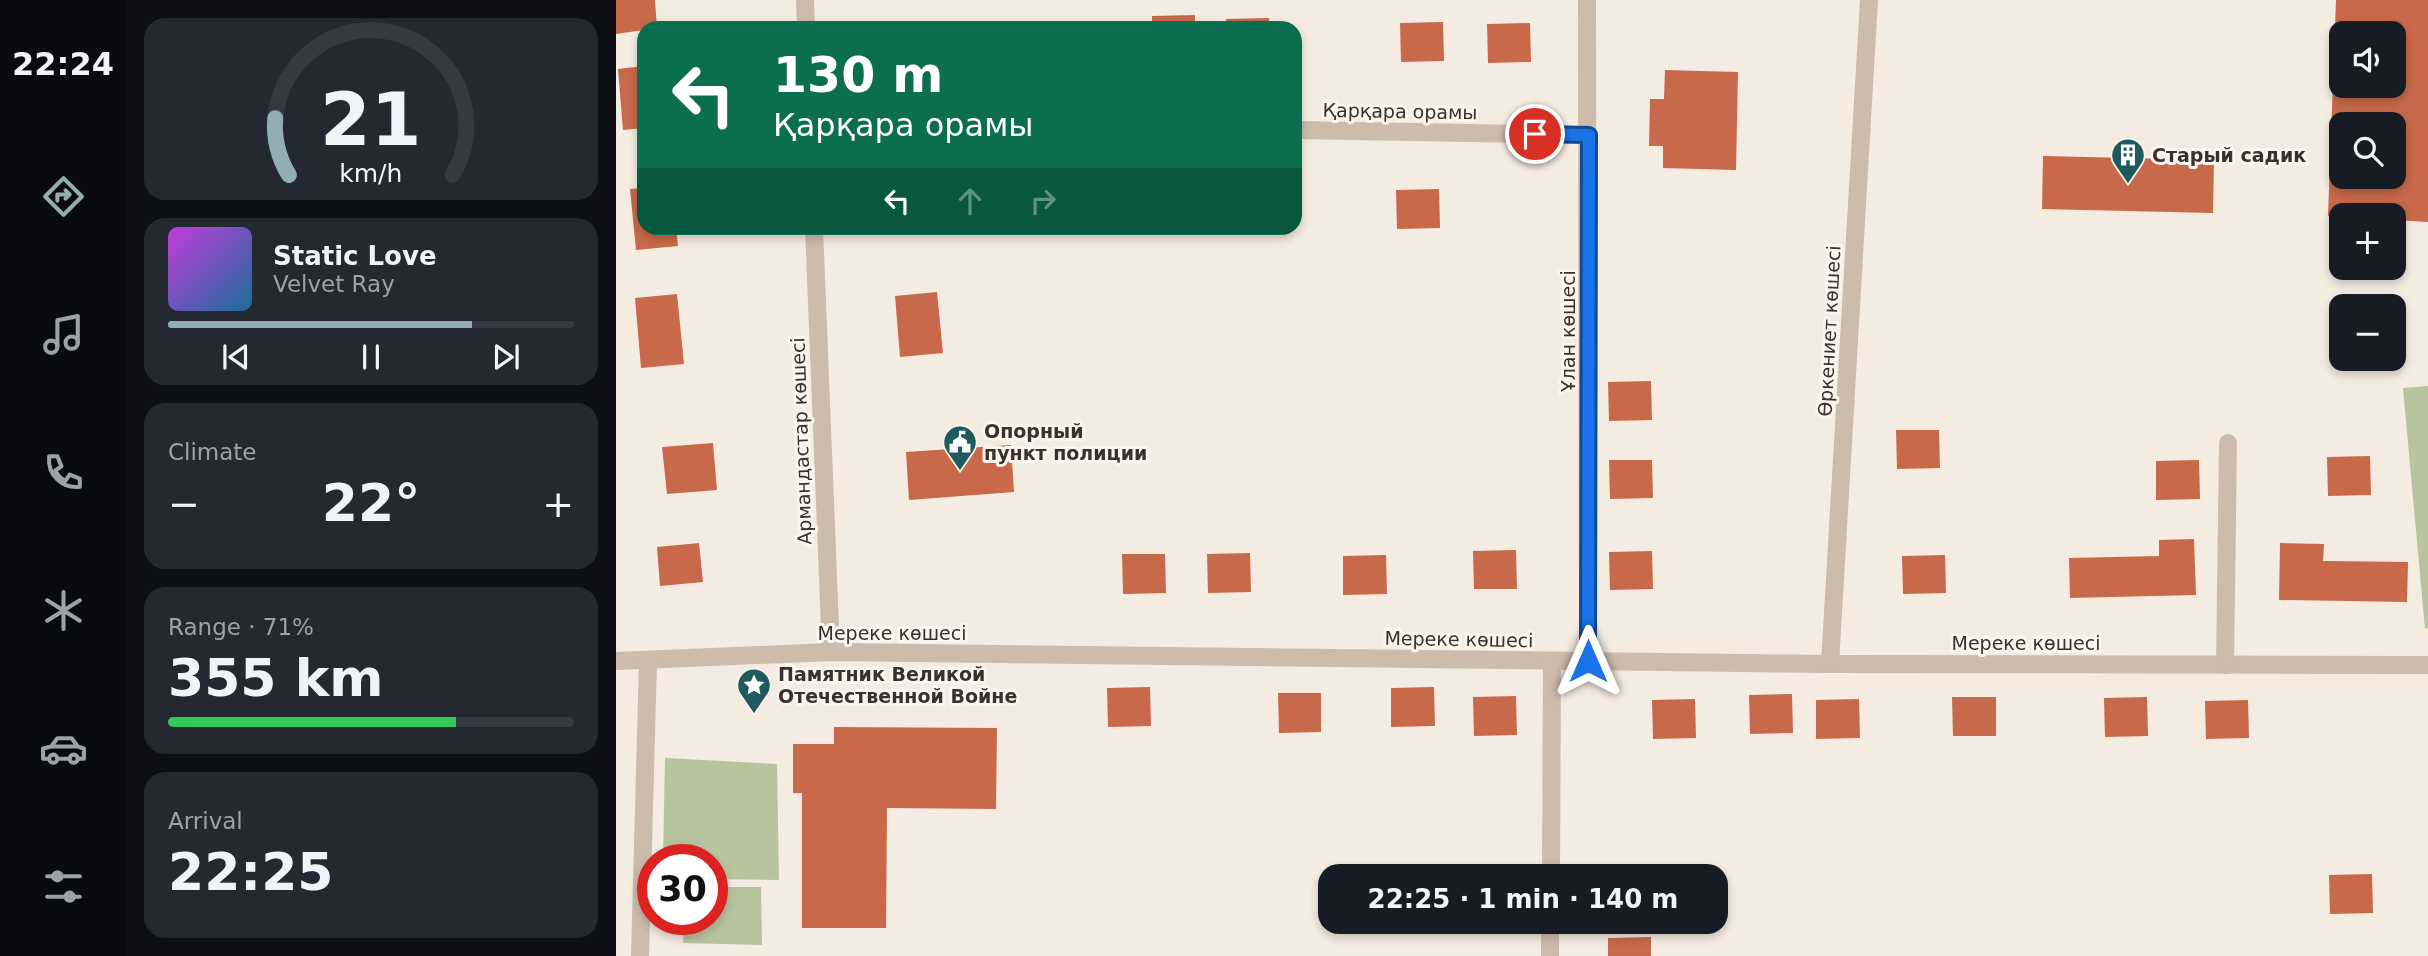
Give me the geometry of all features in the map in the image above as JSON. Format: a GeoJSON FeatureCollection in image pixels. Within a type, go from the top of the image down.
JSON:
{"type":"FeatureCollection","features":[{"type":"Feature","properties":{"kind":"street"},"geometry":{"type":"LineString","coordinates":[[805,0],[806,21]]}},
{"type":"Feature","properties":{"kind":"street","name":"Ұлан көшесі"},"geometry":{"type":"LineString","coordinates":[[1587,0],[1588,661]]}},
{"type":"Feature","properties":{"kind":"street","name":"Өркениет көшесі"},"geometry":{"type":"LineString","coordinates":[[1830,664],[1869,0]]}},
{"type":"Feature","properties":{"kind":"street","name":"Қарқара орамы"},"geometry":{"type":"LineString","coordinates":[[1302,130],[1589,135]]}},
{"type":"Feature","properties":{"kind":"street","name":"Армандастар көшесі"},"geometry":{"type":"LineString","coordinates":[[814,235],[831,652]]}},
{"type":"Feature","properties":{"kind":"street"},"geometry":{"type":"LineString","coordinates":[[2225,665],[2228,443]]}},
{"type":"Feature","properties":{"kind":"street","name":"Мереке көшесі"},"geometry":{"type":"LineString","coordinates":[[616,662],[831,652],[1830,664],[2428,665]]}},
{"type":"Feature","properties":{"kind":"street"},"geometry":{"type":"LineString","coordinates":[[640,956],[648,661]]}},
{"type":"Feature","properties":{"kind":"street"},"geometry":{"type":"LineString","coordinates":[[1551,864],[1552,661]]}},
{"type":"Feature","properties":{"kind":"street"},"geometry":{"type":"LineString","coordinates":[[1550,934],[1550,956]]}},
{"type":"Feature","properties":{"kind":"green space"},"geometry":{"type":"Polygon","coordinates":[[[2428,386],[2428,628],[2425,629],[2403,388],[2428,386]]]}},
{"type":"Feature","properties":{"kind":"green space"},"geometry":{"type":"Polygon","coordinates":[[[665,758],[777,764],[779,880],[728,879],[728,844],[663,844],[665,758]]]}},
{"type":"Feature","properties":{"kind":"green space"},"geometry":{"type":"Polygon","coordinates":[[[728,887],[761,887],[762,945],[683,943],[683,935],[728,935],[728,887]]]}},
{"type":"Feature","properties":{"kind":"building"},"geometry":{"type":"Polygon","coordinates":[[[616,0],[655,0],[656,21],[637,21],[637,31],[616,34],[616,0]]]}},
{"type":"Feature","properties":{"kind":"building"},"geometry":{"type":"Polygon","coordinates":[[[2336,0],[2428,0],[2428,222],[2406,221],[2406,203],[2329,203],[2328,216],[2329,189],[2406,189],[2406,112],[2332,112],[2332,98],[2406,98],[2406,21],[2335,21],[2336,0]]]}},
{"type":"Feature","properties":{"kind":"building"},"geometry":{"type":"Polygon","coordinates":[[[1195,15],[1195,21],[1152,21],[1152,16],[1195,15]]]}},
{"type":"Feature","properties":{"kind":"building"},"geometry":{"type":"Polygon","coordinates":[[[1269,18],[1269,21],[1226,21],[1269,18]]]}},
{"type":"Feature","properties":{"kind":"building"},"geometry":{"type":"Polygon","coordinates":[[[1443,22],[1444,61],[1401,62],[1400,23],[1443,22]]]}},
{"type":"Feature","properties":{"kind":"building"},"geometry":{"type":"Polygon","coordinates":[[[1530,23],[1531,62],[1488,63],[1487,24],[1530,23]]]}},
{"type":"Feature","properties":{"kind":"building"},"geometry":{"type":"Polygon","coordinates":[[[637,67],[637,129],[623,130],[618,69],[637,67]]]}},
{"type":"Feature","properties":{"kind":"building"},"geometry":{"type":"Polygon","coordinates":[[[1665,70],[1738,72],[1736,170],[1663,168],[1663,146],[1649,146],[1650,99],[1664,99],[1665,70]]]}},
{"type":"Feature","properties":{"kind":"building","name":"Старый садик"},"geometry":{"type":"Polygon","coordinates":[[[2043,156],[2214,160],[2213,213],[2042,209],[2043,156]]]}},
{"type":"Feature","properties":{"kind":"building"},"geometry":{"type":"Polygon","coordinates":[[[637,188],[637,235],[677,235],[678,246],[636,250],[630,189],[637,188]]]}},
{"type":"Feature","properties":{"kind":"building"},"geometry":{"type":"Polygon","coordinates":[[[1439,189],[1440,228],[1397,229],[1396,190],[1439,189]]]}},
{"type":"Feature","properties":{"kind":"building"},"geometry":{"type":"Polygon","coordinates":[[[937,292],[943,353],[900,357],[895,296],[937,292]]]}},
{"type":"Feature","properties":{"kind":"building"},"geometry":{"type":"Polygon","coordinates":[[[677,294],[684,364],[641,368],[635,298],[677,294]]]}},
{"type":"Feature","properties":{"kind":"building"},"geometry":{"type":"Polygon","coordinates":[[[1651,381],[1652,420],[1609,421],[1608,382],[1651,381]]]}},
{"type":"Feature","properties":{"kind":"building"},"geometry":{"type":"Polygon","coordinates":[[[1896,430],[1939,430],[1940,468],[1897,469],[1896,430]]]}},
{"type":"Feature","properties":{"kind":"building"},"geometry":{"type":"Polygon","coordinates":[[[713,443],[717,490],[667,494],[662,447],[713,443]]]}},
{"type":"Feature","properties":{"kind":"building","name":"Опорный пункт полиции"},"geometry":{"type":"Polygon","coordinates":[[[1011,445],[1014,492],[909,500],[906,452],[1011,445]]]}},
{"type":"Feature","properties":{"kind":"building"},"geometry":{"type":"Polygon","coordinates":[[[2370,456],[2371,495],[2328,496],[2327,457],[2370,456]]]}},
{"type":"Feature","properties":{"kind":"building"},"geometry":{"type":"Polygon","coordinates":[[[1609,460],[1652,460],[1653,498],[1610,499],[1609,460]]]}},
{"type":"Feature","properties":{"kind":"building"},"geometry":{"type":"Polygon","coordinates":[[[2199,460],[2200,499],[2156,500],[2156,461],[2199,460]]]}},
{"type":"Feature","properties":{"kind":"building"},"geometry":{"type":"Polygon","coordinates":[[[2194,539],[2196,595],[2070,598],[2069,558],[2159,556],[2159,540],[2194,539]]]}},
{"type":"Feature","properties":{"kind":"building"},"geometry":{"type":"Polygon","coordinates":[[[699,543],[703,582],[660,586],[657,547],[699,543]]]}},
{"type":"Feature","properties":{"kind":"building"},"geometry":{"type":"Polygon","coordinates":[[[2280,543],[2324,544],[2323,561],[2408,562],[2407,602],[2279,600],[2280,543]]]}},
{"type":"Feature","properties":{"kind":"building"},"geometry":{"type":"Polygon","coordinates":[[[1516,550],[1517,589],[1474,589],[1473,551],[1516,550]]]}},
{"type":"Feature","properties":{"kind":"building"},"geometry":{"type":"Polygon","coordinates":[[[1652,551],[1653,589],[1610,590],[1609,552],[1652,551]]]}},
{"type":"Feature","properties":{"kind":"building"},"geometry":{"type":"Polygon","coordinates":[[[1250,553],[1251,592],[1208,593],[1207,554],[1250,553]]]}},
{"type":"Feature","properties":{"kind":"building"},"geometry":{"type":"Polygon","coordinates":[[[1122,554],[1165,554],[1166,593],[1123,594],[1122,554]]]}},
{"type":"Feature","properties":{"kind":"building"},"geometry":{"type":"Polygon","coordinates":[[[1386,555],[1387,594],[1343,595],[1343,556],[1386,555]]]}},
{"type":"Feature","properties":{"kind":"building"},"geometry":{"type":"Polygon","coordinates":[[[1945,555],[1946,593],[1903,594],[1902,556],[1945,555]]]}},
{"type":"Feature","properties":{"kind":"building"},"geometry":{"type":"Polygon","coordinates":[[[1150,687],[1151,726],[1108,727],[1107,688],[1150,687]]]}},
{"type":"Feature","properties":{"kind":"building"},"geometry":{"type":"Polygon","coordinates":[[[1434,687],[1435,726],[1391,727],[1391,688],[1434,687]]]}},
{"type":"Feature","properties":{"kind":"building"},"geometry":{"type":"Polygon","coordinates":[[[1278,693],[1321,693],[1321,732],[1279,733],[1278,693]]]}},
{"type":"Feature","properties":{"kind":"building"},"geometry":{"type":"Polygon","coordinates":[[[1792,694],[1793,733],[1750,734],[1749,695],[1792,694]]]}},
{"type":"Feature","properties":{"kind":"building"},"geometry":{"type":"Polygon","coordinates":[[[1516,696],[1517,735],[1474,736],[1473,697],[1516,696]]]}},
{"type":"Feature","properties":{"kind":"building"},"geometry":{"type":"Polygon","coordinates":[[[1952,697],[1996,697],[1996,736],[1953,736],[1952,697]]]}},
{"type":"Feature","properties":{"kind":"building"},"geometry":{"type":"Polygon","coordinates":[[[2147,697],[2148,736],[2105,737],[2104,698],[2147,697]]]}},
{"type":"Feature","properties":{"kind":"building"},"geometry":{"type":"Polygon","coordinates":[[[1695,699],[1696,738],[1653,739],[1652,700],[1695,699]]]}},
{"type":"Feature","properties":{"kind":"building"},"geometry":{"type":"Polygon","coordinates":[[[1859,699],[1860,738],[1816,739],[1816,700],[1859,699]]]}},
{"type":"Feature","properties":{"kind":"building"},"geometry":{"type":"Polygon","coordinates":[[[2248,700],[2249,738],[2206,739],[2205,701],[2248,700]]]}},
{"type":"Feature","properties":{"kind":"building"},"geometry":{"type":"Polygon","coordinates":[[[834,727],[997,728],[996,809],[887,808],[886,928],[802,928],[802,793],[793,793],[793,744],[834,744],[834,727]]]}},
{"type":"Feature","properties":{"kind":"building"},"geometry":{"type":"Polygon","coordinates":[[[2372,874],[2373,913],[2330,914],[2329,875],[2372,874]]]}},
{"type":"Feature","properties":{"kind":"building"},"geometry":{"type":"Polygon","coordinates":[[[1651,937],[1651,956],[1608,956],[1608,938],[1651,937]]]}},
{"type":"Feature","properties":{"kind":"place","name":"Старый садик"},"geometry":{"type":"Point","coordinates":[2128,185]}},
{"type":"Feature","properties":{"kind":"place","name":"Опорный пункт полиции"},"geometry":{"type":"Point","coordinates":[960,472]}},
{"type":"Feature","properties":{"kind":"place","name":"Памятник Великой Отечественной Войне"},"geometry":{"type":"Point","coordinates":[754,715]}},
{"type":"Feature","properties":{"kind":"route"},"geometry":{"type":"LineString","coordinates":[[1535,134],[1589,135],[1588,661]]}}]}
